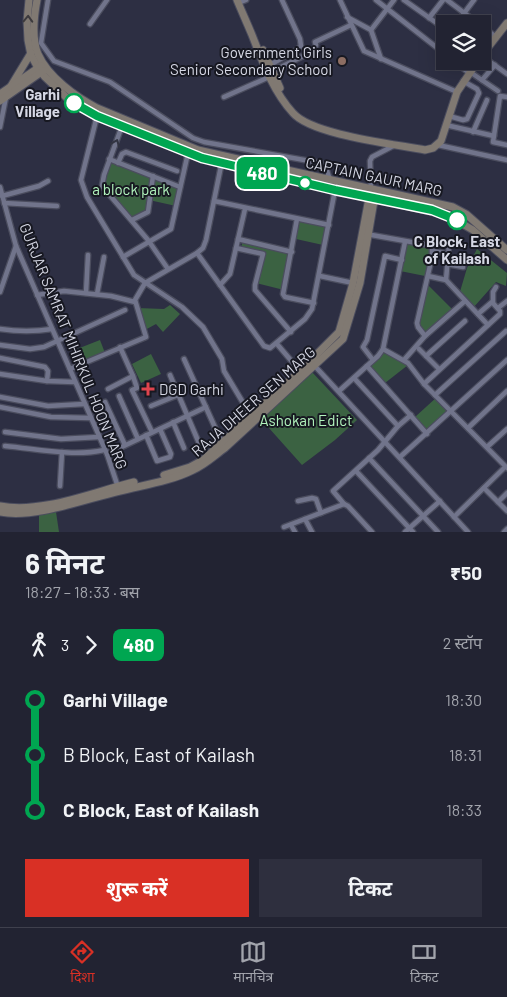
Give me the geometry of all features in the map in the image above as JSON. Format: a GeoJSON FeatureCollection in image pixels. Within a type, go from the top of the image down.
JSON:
{"type":"FeatureCollection","features":[{"type":"Feature","properties":{"kind":"street","name":"CAPTAIN GAUR MARG"},"geometry":{"type":"LineString","coordinates":[[29,0],[27,21],[31,53],[74,94],[97,108],[222,160],[335,190],[435,202],[453,207],[466,214],[507,250]]}},
{"type":"Feature","properties":{"kind":"street","name":"CAPTAIN GAUR MARG"},"geometry":{"type":"LineString","coordinates":[[37,0],[36,44],[52,84],[69,100],[97,116],[188,153],[330,180],[447,215],[473,230],[507,260]]}},
{"type":"Feature","properties":{"kind":"street"},"geometry":{"type":"LineString","coordinates":[[46,66],[41,43],[48,0]]}},
{"type":"Feature","properties":{"kind":"street"},"geometry":{"type":"LineString","coordinates":[[90,24],[107,0]]}},
{"type":"Feature","properties":{"kind":"street"},"geometry":{"type":"LineString","coordinates":[[271,71],[298,49],[301,42],[282,0]]}},
{"type":"Feature","properties":{"kind":"street"},"geometry":{"type":"LineString","coordinates":[[340,0],[364,51],[457,92]]}},
{"type":"Feature","properties":{"kind":"street"},"geometry":{"type":"LineString","coordinates":[[376,0],[436,47]]}},
{"type":"Feature","properties":{"kind":"street"},"geometry":{"type":"LineString","coordinates":[[370,30],[394,0]]}},
{"type":"Feature","properties":{"kind":"street"},"geometry":{"type":"LineString","coordinates":[[404,0],[436,23]]}},
{"type":"Feature","properties":{"kind":"street"},"geometry":{"type":"LineString","coordinates":[[429,18],[445,0],[467,15]]}},
{"type":"Feature","properties":{"kind":"street"},"geometry":{"type":"LineString","coordinates":[[464,13],[474,0]]}},
{"type":"Feature","properties":{"kind":"street"},"geometry":{"type":"LineString","coordinates":[[241,1],[271,71]]}},
{"type":"Feature","properties":{"kind":"street"},"geometry":{"type":"LineString","coordinates":[[241,1],[283,101],[294,114],[320,128],[424,150],[438,146],[507,160]]}},
{"type":"Feature","properties":{"kind":"street"},"geometry":{"type":"LineString","coordinates":[[347,17],[370,30],[380,59]]}},
{"type":"Feature","properties":{"kind":"street"},"geometry":{"type":"LineString","coordinates":[[491,43],[496,37],[504,32],[507,23]]}},
{"type":"Feature","properties":{"kind":"street"},"geometry":{"type":"LineString","coordinates":[[224,97],[271,71],[313,51],[316,45],[314,42],[351,25]]}},
{"type":"Feature","properties":{"kind":"street"},"geometry":{"type":"LineString","coordinates":[[491,33],[496,37]]}},
{"type":"Feature","properties":{"kind":"street"},"geometry":{"type":"LineString","coordinates":[[0,127],[5,94],[31,53]]}},
{"type":"Feature","properties":{"kind":"street"},"geometry":{"type":"LineString","coordinates":[[491,62],[507,74]]}},
{"type":"Feature","properties":{"kind":"street"},"geometry":{"type":"LineString","coordinates":[[482,80],[495,65]]}},
{"type":"Feature","properties":{"kind":"street"},"geometry":{"type":"LineString","coordinates":[[5,94],[46,66],[110,82],[193,138],[204,142],[321,163],[326,168],[330,180]]}},
{"type":"Feature","properties":{"kind":"street"},"geometry":{"type":"LineString","coordinates":[[5,94],[29,80],[46,66]]}},
{"type":"Feature","properties":{"kind":"street"},"geometry":{"type":"LineString","coordinates":[[465,70],[498,91]]}},
{"type":"Feature","properties":{"kind":"street"},"geometry":{"type":"LineString","coordinates":[[438,146],[457,92],[471,70]]}},
{"type":"Feature","properties":{"kind":"street"},"geometry":{"type":"LineString","coordinates":[[29,80],[52,84]]}},
{"type":"Feature","properties":{"kind":"street"},"geometry":{"type":"LineString","coordinates":[[449,116],[466,120],[476,101],[478,91],[463,80]]}},
{"type":"Feature","properties":{"kind":"street"},"geometry":{"type":"LineString","coordinates":[[507,98],[500,96],[493,142],[507,145]]}},
{"type":"Feature","properties":{"kind":"street"},"geometry":{"type":"LineString","coordinates":[[473,132],[487,100]]}},
{"type":"Feature","properties":{"kind":"street"},"geometry":{"type":"LineString","coordinates":[[97,116],[81,180],[87,197],[134,276],[182,307],[203,327],[222,359],[224,371],[251,416]]}},
{"type":"Feature","properties":{"kind":"street"},"geometry":{"type":"LineString","coordinates":[[446,125],[494,136]]}},
{"type":"Feature","properties":{"kind":"street"},"geometry":{"type":"LineString","coordinates":[[122,126],[109,159],[102,180],[102,186],[132,220],[168,270]]}},
{"type":"Feature","properties":{"kind":"street"},"geometry":{"type":"LineString","coordinates":[[373,194],[370,161],[372,157],[396,144]]}},
{"type":"Feature","properties":{"kind":"street"},"geometry":{"type":"LineString","coordinates":[[118,162],[122,154],[126,152],[177,171]]}},
{"type":"Feature","properties":{"kind":"street"},"geometry":{"type":"LineString","coordinates":[[123,257],[171,229],[188,153]]}},
{"type":"Feature","properties":{"kind":"street"},"geometry":{"type":"LineString","coordinates":[[109,159],[180,187]]}},
{"type":"Feature","properties":{"kind":"street"},"geometry":{"type":"LineString","coordinates":[[135,302],[145,283],[197,253],[205,244],[222,160]]}},
{"type":"Feature","properties":{"kind":"street"},"geometry":{"type":"LineString","coordinates":[[132,220],[148,212],[153,176]]}},
{"type":"Feature","properties":{"kind":"street"},"geometry":{"type":"LineString","coordinates":[[2,200],[48,181]]}},
{"type":"Feature","properties":{"kind":"street","name":"GURJAR SAMRAT MIHIRKUL HOON MARG"},"geometry":{"type":"LineString","coordinates":[[0,187],[16,246],[106,452],[118,488]]}},
{"type":"Feature","properties":{"kind":"street"},"geometry":{"type":"LineString","coordinates":[[197,253],[264,346],[270,348],[291,332],[310,313],[320,276],[335,190]]}},
{"type":"Feature","properties":{"kind":"street","name":"RAJA DHEER SEN MARG"},"geometry":{"type":"LineString","coordinates":[[0,506],[21,508],[56,502],[181,475],[205,464],[251,416],[300,371],[343,339],[360,283],[373,194]]}},
{"type":"Feature","properties":{"kind":"street"},"geometry":{"type":"LineString","coordinates":[[2,200],[57,206]]}},
{"type":"Feature","properties":{"kind":"street"},"geometry":{"type":"LineString","coordinates":[[214,201],[245,209],[330,225]]}},
{"type":"Feature","properties":{"kind":"street"},"geometry":{"type":"LineString","coordinates":[[220,284],[230,274],[245,209]]}},
{"type":"Feature","properties":{"kind":"street"},"geometry":{"type":"LineString","coordinates":[[297,219],[283,292],[284,295],[314,303]]}},
{"type":"Feature","properties":{"kind":"street"},"geometry":{"type":"LineString","coordinates":[[366,234],[432,247],[433,251],[417,326],[425,336]]}},
{"type":"Feature","properties":{"kind":"street","name":"RAJA DHEER SEN MARG"},"geometry":{"type":"LineString","coordinates":[[223,446],[312,363],[339,332],[366,234]]}},
{"type":"Feature","properties":{"kind":"street"},"geometry":{"type":"LineString","coordinates":[[238,239],[292,252]]}},
{"type":"Feature","properties":{"kind":"street"},"geometry":{"type":"LineString","coordinates":[[339,391],[383,349],[405,242]]}},
{"type":"Feature","properties":{"kind":"street"},"geometry":{"type":"LineString","coordinates":[[446,280],[449,245]]}},
{"type":"Feature","properties":{"kind":"street"},"geometry":{"type":"LineString","coordinates":[[0,292],[16,246]]}},
{"type":"Feature","properties":{"kind":"street"},"geometry":{"type":"LineString","coordinates":[[236,248],[263,254],[264,256],[254,285],[255,290],[291,332]]}},
{"type":"Feature","properties":{"kind":"street"},"geometry":{"type":"LineString","coordinates":[[433,251],[448,254]]}},
{"type":"Feature","properties":{"kind":"street"},"geometry":{"type":"LineString","coordinates":[[86,293],[88,255]]}},
{"type":"Feature","properties":{"kind":"street"},"geometry":{"type":"LineString","coordinates":[[373,360],[363,347],[367,340],[384,256],[402,260]]}},
{"type":"Feature","properties":{"kind":"street"},"geometry":{"type":"LineString","coordinates":[[97,294],[104,257]]}},
{"type":"Feature","properties":{"kind":"street"},"geometry":{"type":"LineString","coordinates":[[447,264],[462,267]]}},
{"type":"Feature","properties":{"kind":"street"},"geometry":{"type":"LineString","coordinates":[[320,276],[353,283]]}},
{"type":"Feature","properties":{"kind":"street"},"geometry":{"type":"LineString","coordinates":[[428,276],[446,280],[488,325]]}},
{"type":"Feature","properties":{"kind":"street"},"geometry":{"type":"LineString","coordinates":[[424,384],[500,314],[500,311],[493,302],[493,292],[496,287]]}},
{"type":"Feature","properties":{"kind":"street"},"geometry":{"type":"LineString","coordinates":[[37,295],[60,291],[97,294],[135,302]]}},
{"type":"Feature","properties":{"kind":"street"},"geometry":{"type":"LineString","coordinates":[[404,360],[425,336],[465,301]]}},
{"type":"Feature","properties":{"kind":"street"},"geometry":{"type":"LineString","coordinates":[[498,308],[507,301]]}},
{"type":"Feature","properties":{"kind":"street"},"geometry":{"type":"LineString","coordinates":[[70,369],[146,337],[142,318],[135,302]]}},
{"type":"Feature","properties":{"kind":"street"},"geometry":{"type":"LineString","coordinates":[[478,314],[493,302]]}},
{"type":"Feature","properties":{"kind":"street"},"geometry":{"type":"LineString","coordinates":[[0,345],[30,349],[44,347],[125,310]]}},
{"type":"Feature","properties":{"kind":"street"},"geometry":{"type":"LineString","coordinates":[[426,356],[465,321]]}},
{"type":"Feature","properties":{"kind":"street"},"geometry":{"type":"LineString","coordinates":[[0,329],[34,332],[52,329]]}},
{"type":"Feature","properties":{"kind":"street"},"geometry":{"type":"LineString","coordinates":[[435,395],[506,331]]}},
{"type":"Feature","properties":{"kind":"street"},"geometry":{"type":"LineString","coordinates":[[277,344],[300,371]]}},
{"type":"Feature","properties":{"kind":"street"},"geometry":{"type":"LineString","coordinates":[[120,347],[132,370],[137,388],[132,390],[152,432]]}},
{"type":"Feature","properties":{"kind":"street"},"geometry":{"type":"LineString","coordinates":[[383,349],[404,360],[424,384],[487,447],[505,469],[454,517]]}},
{"type":"Feature","properties":{"kind":"street"},"geometry":{"type":"LineString","coordinates":[[419,349],[439,370]]}},
{"type":"Feature","properties":{"kind":"street"},"geometry":{"type":"LineString","coordinates":[[0,358],[46,367],[48,371],[47,381]]}},
{"type":"Feature","properties":{"kind":"street"},"geometry":{"type":"LineString","coordinates":[[184,359],[223,446]]}},
{"type":"Feature","properties":{"kind":"street"},"geometry":{"type":"LineString","coordinates":[[400,457],[507,360]]}},
{"type":"Feature","properties":{"kind":"street"},"geometry":{"type":"LineString","coordinates":[[312,363],[468,532]]}},
{"type":"Feature","properties":{"kind":"street"},"geometry":{"type":"LineString","coordinates":[[367,366],[427,434]]}},
{"type":"Feature","properties":{"kind":"street"},"geometry":{"type":"LineString","coordinates":[[0,374],[47,381],[75,382]]}},
{"type":"Feature","properties":{"kind":"street"},"geometry":{"type":"LineString","coordinates":[[170,375],[199,443]]}},
{"type":"Feature","properties":{"kind":"street"},"geometry":{"type":"LineString","coordinates":[[108,389],[133,376]]}},
{"type":"Feature","properties":{"kind":"street"},"geometry":{"type":"LineString","coordinates":[[354,378],[398,426]]}},
{"type":"Feature","properties":{"kind":"street"},"geometry":{"type":"LineString","coordinates":[[468,428],[507,391]]}},
{"type":"Feature","properties":{"kind":"street"},"geometry":{"type":"LineString","coordinates":[[151,406],[178,394]]}},
{"type":"Feature","properties":{"kind":"street"},"geometry":{"type":"LineString","coordinates":[[119,396],[138,439]]}},
{"type":"Feature","properties":{"kind":"street"},"geometry":{"type":"LineString","coordinates":[[0,397],[48,406],[84,404]]}},
{"type":"Feature","properties":{"kind":"street"},"geometry":{"type":"LineString","coordinates":[[105,402],[125,445]]}},
{"type":"Feature","properties":{"kind":"street"},"geometry":{"type":"LineString","coordinates":[[0,407],[51,418],[91,418]]}},
{"type":"Feature","properties":{"kind":"street"},"geometry":{"type":"LineString","coordinates":[[5,446],[62,452],[106,452],[206,407]]}},
{"type":"Feature","properties":{"kind":"street"},"geometry":{"type":"LineString","coordinates":[[372,532],[333,491],[356,471],[398,426],[411,415]]}},
{"type":"Feature","properties":{"kind":"street"},"geometry":{"type":"LineString","coordinates":[[173,422],[184,448]]}},
{"type":"Feature","properties":{"kind":"street"},"geometry":{"type":"LineString","coordinates":[[146,435],[157,461],[170,457],[171,454],[160,429]]}},
{"type":"Feature","properties":{"kind":"street"},"geometry":{"type":"LineString","coordinates":[[487,447],[507,429]]}},
{"type":"Feature","properties":{"kind":"street"},"geometry":{"type":"LineString","coordinates":[[5,432],[61,439],[99,437]]}},
{"type":"Feature","properties":{"kind":"street"},"geometry":{"type":"LineString","coordinates":[[60,486],[62,452]]}},
{"type":"Feature","properties":{"kind":"street"},"geometry":{"type":"LineString","coordinates":[[369,458],[438,532]]}},
{"type":"Feature","properties":{"kind":"street"},"geometry":{"type":"LineString","coordinates":[[356,471],[411,530]]}},
{"type":"Feature","properties":{"kind":"street","name":"RAJA DHEER SEN MARG"},"geometry":{"type":"LineString","coordinates":[[0,512],[12,515],[57,507],[118,488]]}},
{"type":"Feature","properties":{"kind":"street"},"geometry":{"type":"LineString","coordinates":[[484,488],[507,511]]}},
{"type":"Feature","properties":{"kind":"street"},"geometry":{"type":"LineString","coordinates":[[498,502],[507,493]]}},
{"type":"Feature","properties":{"kind":"street"},"geometry":{"type":"LineString","coordinates":[[298,502],[312,498],[316,499],[321,512]]}},
{"type":"Feature","properties":{"kind":"street"},"geometry":{"type":"LineString","coordinates":[[405,532],[411,530],[422,516],[440,501]]}},
{"type":"Feature","properties":{"kind":"street"},"geometry":{"type":"LineString","coordinates":[[284,527],[344,504]]}},
{"type":"Feature","properties":{"kind":"street"},"geometry":{"type":"LineString","coordinates":[[305,519],[312,532]]}},
{"type":"Feature","properties":{"kind":"street"},"geometry":{"type":"LineString","coordinates":[[291,524],[295,532]]}},
{"type":"Feature","properties":{"kind":"street"},"geometry":{"type":"LineString","coordinates":[[504,532],[507,529]]}},
{"type":"Feature","properties":{"kind":"green space","name":"a block park"},"geometry":{"type":"Polygon","coordinates":[[[109,159],[180,187],[176,206],[149,200],[148,212],[132,220],[102,186],[109,159]]]}},
{"type":"Feature","properties":{"kind":"green space"},"geometry":{"type":"Polygon","coordinates":[[[299,220],[327,226],[323,245],[296,239],[299,220]]]}},
{"type":"Feature","properties":{"kind":"green space"},"geometry":{"type":"Polygon","coordinates":[[[243,239],[291,250],[284,290],[256,283],[263,254],[241,249],[243,239]]]}},
{"type":"Feature","properties":{"kind":"green space"},"geometry":{"type":"Polygon","coordinates":[[[407,244],[431,247],[425,276],[400,271],[407,244]]]}},
{"type":"Feature","properties":{"kind":"green space"},"geometry":{"type":"Polygon","coordinates":[[[477,249],[507,273],[506,286],[496,282],[473,308],[459,295],[467,268],[477,249]]]}},
{"type":"Feature","properties":{"kind":"green space"},"geometry":{"type":"Polygon","coordinates":[[[428,285],[455,312],[424,340],[416,328],[424,287],[428,285]]]}},
{"type":"Feature","properties":{"kind":"green space"},"geometry":{"type":"Polygon","coordinates":[[[170,305],[180,314],[163,332],[156,324],[145,330],[137,308],[164,309],[170,305]]]}},
{"type":"Feature","properties":{"kind":"green space"},"geometry":{"type":"Polygon","coordinates":[[[100,340],[105,353],[83,363],[77,349],[100,340]]]}},
{"type":"Feature","properties":{"kind":"green space"},"geometry":{"type":"Polygon","coordinates":[[[382,350],[408,365],[385,383],[367,366],[382,350]]]}},
{"type":"Feature","properties":{"kind":"green space"},"geometry":{"type":"Polygon","coordinates":[[[151,354],[161,374],[141,383],[132,364],[151,354]]]}},
{"type":"Feature","properties":{"kind":"green space","name":"Ashokan Edict"},"geometry":{"type":"Polygon","coordinates":[[[311,371],[357,420],[335,440],[302,465],[260,418],[311,371]]]}},
{"type":"Feature","properties":{"kind":"green space"},"geometry":{"type":"Polygon","coordinates":[[[437,397],[452,412],[428,434],[415,417],[437,397]]]}},
{"type":"Feature","properties":{"kind":"green space"},"geometry":{"type":"Polygon","coordinates":[[[56,512],[59,532],[39,532],[39,514],[56,512]]]}},
{"type":"Feature","properties":{"kind":"bus line","name":"480"},"geometry":{"type":"LineString","coordinates":[[74,103],[97,116],[202,158],[335,190],[432,210],[457,220]]}},
{"type":"Feature","properties":{"kind":"place","name":"Government Girls Senior Secondary School"},"geometry":{"type":"Point","coordinates":[342,61]}},
{"type":"Feature","properties":{"kind":"place","name":"Garhi Village"},"geometry":{"type":"Point","coordinates":[74,103]}},
{"type":"Feature","properties":{"kind":"place","name":"C Block, East of Kailash"},"geometry":{"type":"Point","coordinates":[457,220]}},
{"type":"Feature","properties":{"kind":"place","name":"DGD Garhi"},"geometry":{"type":"Point","coordinates":[148,389]}}]}
